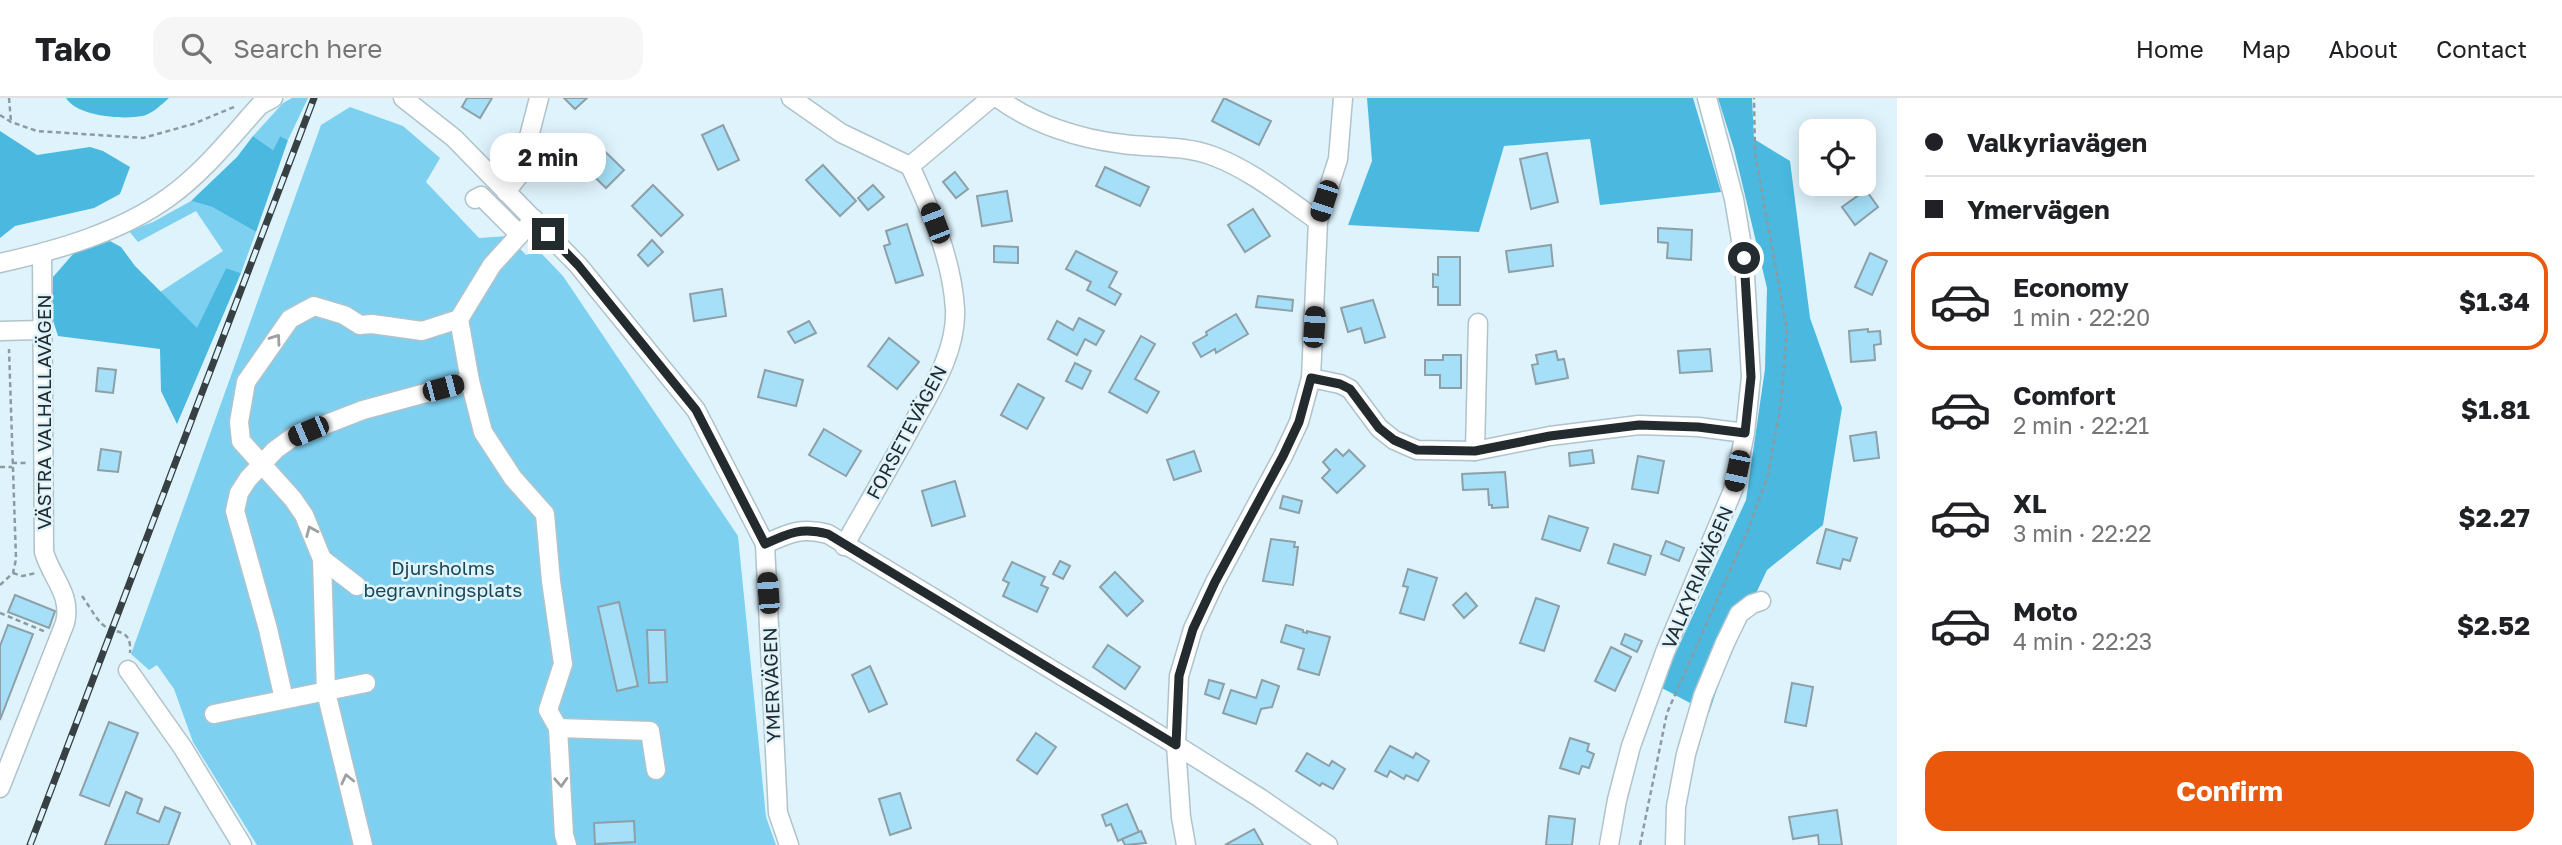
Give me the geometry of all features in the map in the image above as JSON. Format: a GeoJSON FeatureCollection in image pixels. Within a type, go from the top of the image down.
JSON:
{"type":"FeatureCollection","features":[{"type":"Feature","properties":{"kind":"street","name":"YMERVÄGEN"},"geometry":{"type":"LineString","coordinates":[[403,98],[454,138],[578,265],[696,410],[765,544],[778,813],[789,845]]}},
{"type":"Feature","properties":{"kind":"street"},"geometry":{"type":"LineString","coordinates":[[506,192],[519,175],[539,98]]}},
{"type":"Feature","properties":{"kind":"street"},"geometry":{"type":"LineString","coordinates":[[791,98],[841,133],[910,166],[990,98]]}},
{"type":"Feature","properties":{"kind":"street"},"geometry":{"type":"LineString","coordinates":[[998,98],[1038,121],[1080,136],[1123,145],[1168,147],[1213,156],[1255,177],[1318,221]]}},
{"type":"Feature","properties":{"kind":"street"},"geometry":{"type":"LineString","coordinates":[[1186,845],[1181,817],[1176,745],[1179,676],[1193,629],[1215,582],[1299,422],[1311,378],[1318,221],[1338,159],[1343,98]]}},
{"type":"Feature","properties":{"kind":"street","name":"VALKYRIAVÄGEN"},"geometry":{"type":"LineString","coordinates":[[1609,845],[1631,746],[1665,652],[1733,490],[1745,433],[1751,377],[1744,258],[1734,200],[1707,98]]}},
{"type":"Feature","properties":{"kind":"street"},"geometry":{"type":"LineString","coordinates":[[0,263],[43,253],[135,218],[169,197],[197,174],[266,101]]}},
{"type":"Feature","properties":{"kind":"street","name":"FORSETEVÄGEN"},"geometry":{"type":"LineString","coordinates":[[844,546],[934,384],[948,352],[954,329],[955,309],[944,246],[910,166]]}},
{"type":"Feature","properties":{"kind":"street"},"geometry":{"type":"LineString","coordinates":[[475,199],[481,196],[519,234]]}},
{"type":"Feature","properties":{"kind":"street"},"geometry":{"type":"LineString","coordinates":[[363,845],[327,692],[322,559],[304,515],[241,441],[239,422],[247,382],[290,319],[314,306],[344,315],[360,325],[372,324],[422,331],[458,319],[492,265],[534,219]]}},
{"type":"Feature","properties":{"kind":"street","name":"VÄSTRA VALHALLAVÄGEN"},"geometry":{"type":"LineString","coordinates":[[43,253],[44,552],[49,570],[64,594],[69,609],[58,637]]}},
{"type":"Feature","properties":{"kind":"street"},"geometry":{"type":"LineString","coordinates":[[458,319],[483,432],[513,478],[545,514],[563,664],[548,710],[558,728],[564,835],[567,845]]}},
{"type":"Feature","properties":{"kind":"street"},"geometry":{"type":"LineString","coordinates":[[1475,451],[1478,323]]}},
{"type":"Feature","properties":{"kind":"street"},"geometry":{"type":"LineString","coordinates":[[4,331],[43,330]]}},
{"type":"Feature","properties":{"kind":"street"},"geometry":{"type":"LineString","coordinates":[[1311,378],[1350,389],[1379,428],[1394,440],[1417,450],[1475,451],[1550,436],[1639,425],[1698,427],[1745,433]]}},
{"type":"Feature","properties":{"kind":"street"},"geometry":{"type":"LineString","coordinates":[[284,699],[268,629],[235,511],[239,493],[261,464],[293,437],[363,410],[470,381]]}},
{"type":"Feature","properties":{"kind":"street"},"geometry":{"type":"LineString","coordinates":[[765,544],[796,531],[812,530],[828,534],[1176,745],[1328,845]]}},
{"type":"Feature","properties":{"kind":"street"},"geometry":{"type":"LineString","coordinates":[[322,559],[357,586]]}},
{"type":"Feature","properties":{"kind":"street"},"geometry":{"type":"LineString","coordinates":[[1675,845],[1676,807],[1686,754],[1703,696],[1740,614],[1752,604],[1762,601]]}},
{"type":"Feature","properties":{"kind":"street"},"geometry":{"type":"LineString","coordinates":[[0,788],[58,637]]}},
{"type":"Feature","properties":{"kind":"street"},"geometry":{"type":"LineString","coordinates":[[128,670],[183,748],[242,845]]}},
{"type":"Feature","properties":{"kind":"street"},"geometry":{"type":"LineString","coordinates":[[214,714],[366,683]]}},
{"type":"Feature","properties":{"kind":"street"},"geometry":{"type":"LineString","coordinates":[[558,728],[650,731],[656,770]]}},
{"type":"Feature","properties":{"kind":"path"},"geometry":{"type":"LineString","coordinates":[[9,98],[11,122]]}},
{"type":"Feature","properties":{"kind":"path"},"geometry":{"type":"LineString","coordinates":[[0,115],[37,131],[143,138],[193,124],[247,101],[266,101]]}},
{"type":"Feature","properties":{"kind":"path"},"geometry":{"type":"LineString","coordinates":[[0,585],[13,573],[16,559],[4,331]]}},
{"type":"Feature","properties":{"kind":"path"},"geometry":{"type":"LineString","coordinates":[[0,467],[29,463]]}},
{"type":"Feature","properties":{"kind":"path"},"geometry":{"type":"LineString","coordinates":[[13,573],[22,576]]}},
{"type":"Feature","properties":{"kind":"path"},"geometry":{"type":"LineString","coordinates":[[0,613],[58,637]]}},
{"type":"Feature","properties":{"kind":"path"},"geometry":{"type":"LineString","coordinates":[[112,629],[120,631],[130,642],[128,670]]}},
{"type":"Feature","properties":{"kind":"green space"},"geometry":{"type":"Polygon","coordinates":[[[292,98],[308,98],[288,140],[280,136],[273,150],[253,136],[283,103],[292,98]]]}},
{"type":"Feature","properties":{"kind":"green space","name":"Djursholms begravningsplats"},"geometry":{"type":"Polygon","coordinates":[[[350,107],[403,126],[440,158],[426,182],[479,238],[508,236],[526,255],[538,250],[563,276],[738,536],[766,817],[776,845],[257,845],[193,742],[174,689],[157,665],[149,670],[131,654],[321,125],[350,107]]]}},
{"type":"Feature","properties":{"kind":"green space"},"geometry":{"type":"Polygon","coordinates":[[[191,201],[212,207],[256,232],[241,273],[226,268],[197,329],[160,292],[223,251],[196,211],[138,242],[129,231],[153,222],[191,201]]]}},
{"type":"Feature","properties":{"kind":"shaded area"},"geometry":{"type":"Polygon","coordinates":[[[66,98],[169,98],[145,115],[123,117],[90,113],[66,98]]]}},
{"type":"Feature","properties":{"kind":"shaded area"},"geometry":{"type":"Polygon","coordinates":[[[1367,98],[1693,98],[1721,192],[1600,205],[1590,139],[1504,146],[1479,232],[1348,225],[1372,161],[1367,98]]]}},
{"type":"Feature","properties":{"kind":"shaded area"},"geometry":{"type":"Polygon","coordinates":[[[1718,98],[1752,98],[1754,139],[1790,161],[1810,318],[1842,408],[1823,525],[1767,570],[1732,644],[1709,713],[1660,687],[1746,500],[1765,369],[1767,288],[1734,149],[1718,98]]]}},
{"type":"Feature","properties":{"kind":"shaded area"},"geometry":{"type":"Polygon","coordinates":[[[0,131],[37,155],[90,147],[103,151],[130,167],[120,194],[94,208],[15,226],[0,238],[0,131]]]}},
{"type":"Feature","properties":{"kind":"shaded area"},"geometry":{"type":"Polygon","coordinates":[[[253,136],[273,150],[280,136],[288,140],[256,232],[212,207],[191,201],[237,157],[253,136]]]}},
{"type":"Feature","properties":{"kind":"shaded area"},"geometry":{"type":"Polygon","coordinates":[[[110,241],[121,247],[135,266],[197,328],[226,268],[241,273],[177,424],[161,391],[160,349],[58,336],[52,317],[53,277],[74,253],[83,247],[110,241]]]}},
{"type":"Feature","properties":{"kind":"building"},"geometry":{"type":"Polygon","coordinates":[[[467,98],[492,98],[480,118],[462,107],[467,98]]]}},
{"type":"Feature","properties":{"kind":"building"},"geometry":{"type":"Polygon","coordinates":[[[564,98],[587,98],[575,109],[564,98]]]}},
{"type":"Feature","properties":{"kind":"building"},"geometry":{"type":"Polygon","coordinates":[[[1224,98],[1271,121],[1259,145],[1212,121],[1224,98]]]}},
{"type":"Feature","properties":{"kind":"building"},"geometry":{"type":"Polygon","coordinates":[[[723,125],[739,160],[718,170],[702,135],[723,125]]]}},
{"type":"Feature","properties":{"kind":"building"},"geometry":{"type":"Polygon","coordinates":[[[589,136],[624,170],[606,188],[571,154],[589,136]]]}},
{"type":"Feature","properties":{"kind":"building"},"geometry":{"type":"Polygon","coordinates":[[[1547,153],[1558,202],[1531,209],[1520,159],[1547,153]]]}},
{"type":"Feature","properties":{"kind":"building"},"geometry":{"type":"Polygon","coordinates":[[[823,165],[856,201],[840,216],[806,180],[823,165]]]}},
{"type":"Feature","properties":{"kind":"building"},"geometry":{"type":"Polygon","coordinates":[[[1105,167],[1149,187],[1140,206],[1096,186],[1105,167]]]}},
{"type":"Feature","properties":{"kind":"building"},"geometry":{"type":"Polygon","coordinates":[[[955,172],[968,189],[956,198],[943,182],[955,172]]]}},
{"type":"Feature","properties":{"kind":"building"},"geometry":{"type":"Polygon","coordinates":[[[653,185],[683,215],[661,236],[632,206],[653,185]]]}},
{"type":"Feature","properties":{"kind":"building"},"geometry":{"type":"Polygon","coordinates":[[[873,185],[884,197],[868,210],[858,198],[873,185]]]}},
{"type":"Feature","properties":{"kind":"building"},"geometry":{"type":"Polygon","coordinates":[[[1007,191],[1012,221],[982,226],[977,196],[1007,191]]]}},
{"type":"Feature","properties":{"kind":"building"},"geometry":{"type":"Polygon","coordinates":[[[1858,196],[1870,196],[1878,207],[1855,225],[1842,207],[1858,196]]]}},
{"type":"Feature","properties":{"kind":"building"},"geometry":{"type":"Polygon","coordinates":[[[1253,209],[1270,236],[1245,252],[1228,225],[1253,209]]]}},
{"type":"Feature","properties":{"kind":"building"},"geometry":{"type":"Polygon","coordinates":[[[907,224],[923,275],[896,283],[884,246],[890,244],[886,231],[907,224]]]}},
{"type":"Feature","properties":{"kind":"building"},"geometry":{"type":"Polygon","coordinates":[[[1658,228],[1692,230],[1691,260],[1667,258],[1668,243],[1658,242],[1658,228]]]}},
{"type":"Feature","properties":{"kind":"building"},"geometry":{"type":"Polygon","coordinates":[[[652,240],[663,252],[648,266],[638,255],[652,240]]]}},
{"type":"Feature","properties":{"kind":"building"},"geometry":{"type":"Polygon","coordinates":[[[1551,245],[1553,266],[1509,272],[1506,251],[1551,245]]]}},
{"type":"Feature","properties":{"kind":"building"},"geometry":{"type":"Polygon","coordinates":[[[994,246],[1018,247],[1018,263],[994,262],[994,246]]]}},
{"type":"Feature","properties":{"kind":"building"},"geometry":{"type":"Polygon","coordinates":[[[1076,251],[1117,272],[1109,287],[1121,294],[1115,305],[1087,290],[1091,282],[1066,269],[1076,251]]]}},
{"type":"Feature","properties":{"kind":"building"},"geometry":{"type":"Polygon","coordinates":[[[1870,253],[1887,261],[1872,295],[1855,287],[1870,253]]]}},
{"type":"Feature","properties":{"kind":"building"},"geometry":{"type":"Polygon","coordinates":[[[1438,257],[1460,257],[1460,305],[1438,305],[1438,287],[1433,287],[1433,274],[1438,275],[1438,257]]]}},
{"type":"Feature","properties":{"kind":"building"},"geometry":{"type":"Polygon","coordinates":[[[722,289],[726,316],[694,321],[690,294],[722,289]]]}},
{"type":"Feature","properties":{"kind":"building"},"geometry":{"type":"Polygon","coordinates":[[[1258,296],[1293,300],[1292,311],[1256,307],[1258,296]]]}},
{"type":"Feature","properties":{"kind":"building"},"geometry":{"type":"Polygon","coordinates":[[[1373,300],[1385,337],[1365,343],[1361,328],[1348,332],[1341,308],[1373,300]]]}},
{"type":"Feature","properties":{"kind":"building"},"geometry":{"type":"Polygon","coordinates":[[[1236,314],[1248,334],[1216,353],[1215,349],[1201,357],[1193,343],[1236,314]]]}},
{"type":"Feature","properties":{"kind":"building"},"geometry":{"type":"Polygon","coordinates":[[[1079,318],[1104,331],[1096,345],[1085,339],[1077,355],[1048,339],[1057,321],[1073,330],[1079,318]]]}},
{"type":"Feature","properties":{"kind":"building"},"geometry":{"type":"Polygon","coordinates":[[[809,321],[816,333],[795,343],[788,332],[809,321]]]}},
{"type":"Feature","properties":{"kind":"building"},"geometry":{"type":"Polygon","coordinates":[[[1868,329],[1868,332],[1880,331],[1881,344],[1874,345],[1875,360],[1851,362],[1849,331],[1868,329]]]}},
{"type":"Feature","properties":{"kind":"building"},"geometry":{"type":"Polygon","coordinates":[[[1141,336],[1155,344],[1135,379],[1159,392],[1147,413],[1109,392],[1141,336]]]}},
{"type":"Feature","properties":{"kind":"building"},"geometry":{"type":"Polygon","coordinates":[[[889,338],[919,362],[897,389],[868,366],[889,338]]]}},
{"type":"Feature","properties":{"kind":"building"},"geometry":{"type":"Polygon","coordinates":[[[1710,349],[1712,371],[1680,373],[1678,351],[1710,349]]]}},
{"type":"Feature","properties":{"kind":"building"},"geometry":{"type":"Polygon","coordinates":[[[1556,351],[1558,360],[1564,359],[1568,378],[1536,384],[1532,365],[1538,364],[1536,355],[1556,351]]]}},
{"type":"Feature","properties":{"kind":"building"},"geometry":{"type":"Polygon","coordinates":[[[1443,355],[1461,355],[1461,388],[1440,388],[1440,375],[1425,375],[1425,360],[1443,360],[1443,355]]]}},
{"type":"Feature","properties":{"kind":"building"},"geometry":{"type":"Polygon","coordinates":[[[1075,363],[1091,371],[1082,389],[1066,381],[1075,363]]]}},
{"type":"Feature","properties":{"kind":"building"},"geometry":{"type":"Polygon","coordinates":[[[98,368],[116,370],[113,393],[96,391],[98,368]]]}},
{"type":"Feature","properties":{"kind":"building"},"geometry":{"type":"Polygon","coordinates":[[[765,370],[803,380],[796,406],[758,397],[765,370]]]}},
{"type":"Feature","properties":{"kind":"building"},"geometry":{"type":"Polygon","coordinates":[[[1018,384],[1044,398],[1027,429],[1001,415],[1018,384]]]}},
{"type":"Feature","properties":{"kind":"building"},"geometry":{"type":"Polygon","coordinates":[[[824,429],[861,451],[846,476],[809,455],[824,429]]]}},
{"type":"Feature","properties":{"kind":"building"},"geometry":{"type":"Polygon","coordinates":[[[1876,432],[1879,458],[1854,461],[1850,436],[1876,432]]]}},
{"type":"Feature","properties":{"kind":"building"},"geometry":{"type":"Polygon","coordinates":[[[101,449],[121,452],[118,472],[98,470],[101,449]]]}},
{"type":"Feature","properties":{"kind":"building"},"geometry":{"type":"Polygon","coordinates":[[[1336,449],[1343,456],[1349,450],[1365,466],[1337,493],[1322,478],[1330,470],[1323,462],[1336,449]]]}},
{"type":"Feature","properties":{"kind":"building"},"geometry":{"type":"Polygon","coordinates":[[[1592,450],[1594,463],[1570,466],[1569,453],[1592,450]]]}},
{"type":"Feature","properties":{"kind":"building"},"geometry":{"type":"Polygon","coordinates":[[[1194,451],[1201,471],[1174,480],[1167,460],[1194,451]]]}},
{"type":"Feature","properties":{"kind":"building"},"geometry":{"type":"Polygon","coordinates":[[[1638,456],[1664,461],[1658,493],[1632,489],[1638,456]]]}},
{"type":"Feature","properties":{"kind":"building"},"geometry":{"type":"Polygon","coordinates":[[[1505,472],[1508,507],[1492,508],[1492,505],[1489,505],[1488,489],[1463,490],[1462,474],[1505,472]]]}},
{"type":"Feature","properties":{"kind":"building"},"geometry":{"type":"Polygon","coordinates":[[[955,481],[965,516],[932,526],[922,491],[955,481]]]}},
{"type":"Feature","properties":{"kind":"building"},"geometry":{"type":"Polygon","coordinates":[[[1283,496],[1302,501],[1299,513],[1280,508],[1283,496]]]}},
{"type":"Feature","properties":{"kind":"building"},"geometry":{"type":"Polygon","coordinates":[[[1549,516],[1588,528],[1580,551],[1542,539],[1549,516]]]}},
{"type":"Feature","properties":{"kind":"building"},"geometry":{"type":"Polygon","coordinates":[[[1826,529],[1857,538],[1850,561],[1843,559],[1840,569],[1817,563],[1826,529]]]}},
{"type":"Feature","properties":{"kind":"building"},"geometry":{"type":"Polygon","coordinates":[[[1271,539],[1295,542],[1294,547],[1298,547],[1293,585],[1263,581],[1271,539]]]}},
{"type":"Feature","properties":{"kind":"building"},"geometry":{"type":"Polygon","coordinates":[[[1666,541],[1684,548],[1679,561],[1661,554],[1666,541]]]}},
{"type":"Feature","properties":{"kind":"building"},"geometry":{"type":"Polygon","coordinates":[[[1614,544],[1651,556],[1645,575],[1608,563],[1614,544]]]}},
{"type":"Feature","properties":{"kind":"building"},"geometry":{"type":"Polygon","coordinates":[[[1060,561],[1070,566],[1063,579],[1053,574],[1060,561]]]}},
{"type":"Feature","properties":{"kind":"building"},"geometry":{"type":"Polygon","coordinates":[[[1012,562],[1045,577],[1041,585],[1048,588],[1037,612],[1003,596],[1009,583],[1003,580],[1012,562]]]}},
{"type":"Feature","properties":{"kind":"building"},"geometry":{"type":"Polygon","coordinates":[[[1408,569],[1437,578],[1424,620],[1400,613],[1408,587],[1403,586],[1408,569]]]}},
{"type":"Feature","properties":{"kind":"building"},"geometry":{"type":"Polygon","coordinates":[[[1115,572],[1143,601],[1127,616],[1100,587],[1115,572]]]}},
{"type":"Feature","properties":{"kind":"building"},"geometry":{"type":"Polygon","coordinates":[[[1466,593],[1477,606],[1464,618],[1453,605],[1466,593]]]}},
{"type":"Feature","properties":{"kind":"building"},"geometry":{"type":"Polygon","coordinates":[[[15,595],[55,611],[49,628],[8,612],[15,595]]]}},
{"type":"Feature","properties":{"kind":"building"},"geometry":{"type":"Polygon","coordinates":[[[1536,598],[1559,606],[1544,651],[1520,643],[1536,598]]]}},
{"type":"Feature","properties":{"kind":"building"},"geometry":{"type":"Polygon","coordinates":[[[619,602],[638,686],[617,691],[598,607],[619,602]]]}},
{"type":"Feature","properties":{"kind":"building"},"geometry":{"type":"Polygon","coordinates":[[[8,625],[33,634],[0,720],[0,646],[8,625]]]}},
{"type":"Feature","properties":{"kind":"building"},"geometry":{"type":"Polygon","coordinates":[[[1286,625],[1303,632],[1330,637],[1319,675],[1298,669],[1304,649],[1281,642],[1286,625]]]}},
{"type":"Feature","properties":{"kind":"building"},"geometry":{"type":"Polygon","coordinates":[[[647,630],[665,630],[667,682],[649,683],[647,630]]]}},
{"type":"Feature","properties":{"kind":"building"},"geometry":{"type":"Polygon","coordinates":[[[1625,634],[1642,641],[1637,652],[1621,644],[1625,634]]]}},
{"type":"Feature","properties":{"kind":"building"},"geometry":{"type":"Polygon","coordinates":[[[1108,645],[1140,667],[1125,689],[1093,667],[1108,645]]]}},
{"type":"Feature","properties":{"kind":"building"},"geometry":{"type":"Polygon","coordinates":[[[1611,647],[1631,657],[1615,691],[1595,681],[1611,647]]]}},
{"type":"Feature","properties":{"kind":"building"},"geometry":{"type":"Polygon","coordinates":[[[870,666],[887,704],[869,712],[852,675],[870,666]]]}},
{"type":"Feature","properties":{"kind":"building"},"geometry":{"type":"Polygon","coordinates":[[[1209,680],[1224,684],[1219,699],[1205,694],[1209,680]]]}},
{"type":"Feature","properties":{"kind":"building"},"geometry":{"type":"Polygon","coordinates":[[[1262,680],[1279,686],[1272,707],[1261,709],[1256,724],[1223,713],[1231,690],[1256,698],[1262,680]]]}},
{"type":"Feature","properties":{"kind":"building"},"geometry":{"type":"Polygon","coordinates":[[[1792,683],[1813,687],[1806,726],[1785,722],[1792,683]]]}},
{"type":"Feature","properties":{"kind":"building"},"geometry":{"type":"Polygon","coordinates":[[[109,722],[138,733],[109,806],[80,795],[109,722]]]}},
{"type":"Feature","properties":{"kind":"building"},"geometry":{"type":"Polygon","coordinates":[[[1036,733],[1056,747],[1037,774],[1017,760],[1036,733]]]}},
{"type":"Feature","properties":{"kind":"building"},"geometry":{"type":"Polygon","coordinates":[[[1570,738],[1589,744],[1587,751],[1594,754],[1589,768],[1582,766],[1579,774],[1560,768],[1570,738]]]}},
{"type":"Feature","properties":{"kind":"building"},"geometry":{"type":"Polygon","coordinates":[[[1390,746],[1413,758],[1416,753],[1429,761],[1418,781],[1406,775],[1404,779],[1390,771],[1387,777],[1375,771],[1390,746]]]}},
{"type":"Feature","properties":{"kind":"building"},"geometry":{"type":"Polygon","coordinates":[[[1307,753],[1329,766],[1332,761],[1345,769],[1333,789],[1322,783],[1320,786],[1296,771],[1307,753]]]}},
{"type":"Feature","properties":{"kind":"building"},"geometry":{"type":"Polygon","coordinates":[[[126,792],[142,799],[137,813],[159,822],[165,807],[180,813],[168,845],[105,845],[126,792]]]}},
{"type":"Feature","properties":{"kind":"building"},"geometry":{"type":"Polygon","coordinates":[[[126,792],[142,799],[137,813],[159,822],[165,807],[180,813],[168,845],[105,845],[126,792]]]}},
{"type":"Feature","properties":{"kind":"building"},"geometry":{"type":"Polygon","coordinates":[[[900,793],[911,828],[890,835],[879,799],[900,793]]]}},
{"type":"Feature","properties":{"kind":"building"},"geometry":{"type":"Polygon","coordinates":[[[1127,804],[1139,832],[1118,841],[1111,824],[1106,826],[1102,815],[1127,804]]]}},
{"type":"Feature","properties":{"kind":"building"},"geometry":{"type":"Polygon","coordinates":[[[1837,810],[1842,845],[1819,845],[1818,835],[1793,839],[1789,817],[1837,810]]]}},
{"type":"Feature","properties":{"kind":"building"},"geometry":{"type":"Polygon","coordinates":[[[1549,816],[1575,819],[1572,845],[1546,845],[1549,816]]]}},
{"type":"Feature","properties":{"kind":"building"},"geometry":{"type":"Polygon","coordinates":[[[634,821],[635,842],[595,844],[594,823],[634,821]]]}},
{"type":"Feature","properties":{"kind":"building"},"geometry":{"type":"Polygon","coordinates":[[[1254,829],[1263,845],[1225,845],[1254,829]]]}},
{"type":"Feature","properties":{"kind":"building"},"geometry":{"type":"Polygon","coordinates":[[[1141,831],[1146,843],[1125,845],[1122,839],[1141,831]]]}},
{"type":"Feature","properties":{"kind":"railway"},"geometry":{"type":"LineString","coordinates":[[30,845],[314,98]]}},
{"type":"Feature","properties":{"kind":"route"},"geometry":{"type":"LineString","coordinates":[[548,234],[578,265],[696,410],[765,544],[796,531],[812,530],[828,534],[1176,745],[1179,676],[1193,629],[1299,422],[1311,378],[1350,389],[1379,428],[1394,440],[1417,450],[1475,451],[1596,428],[1639,425],[1698,427],[1745,433],[1751,377],[1744,258]]}}]}
